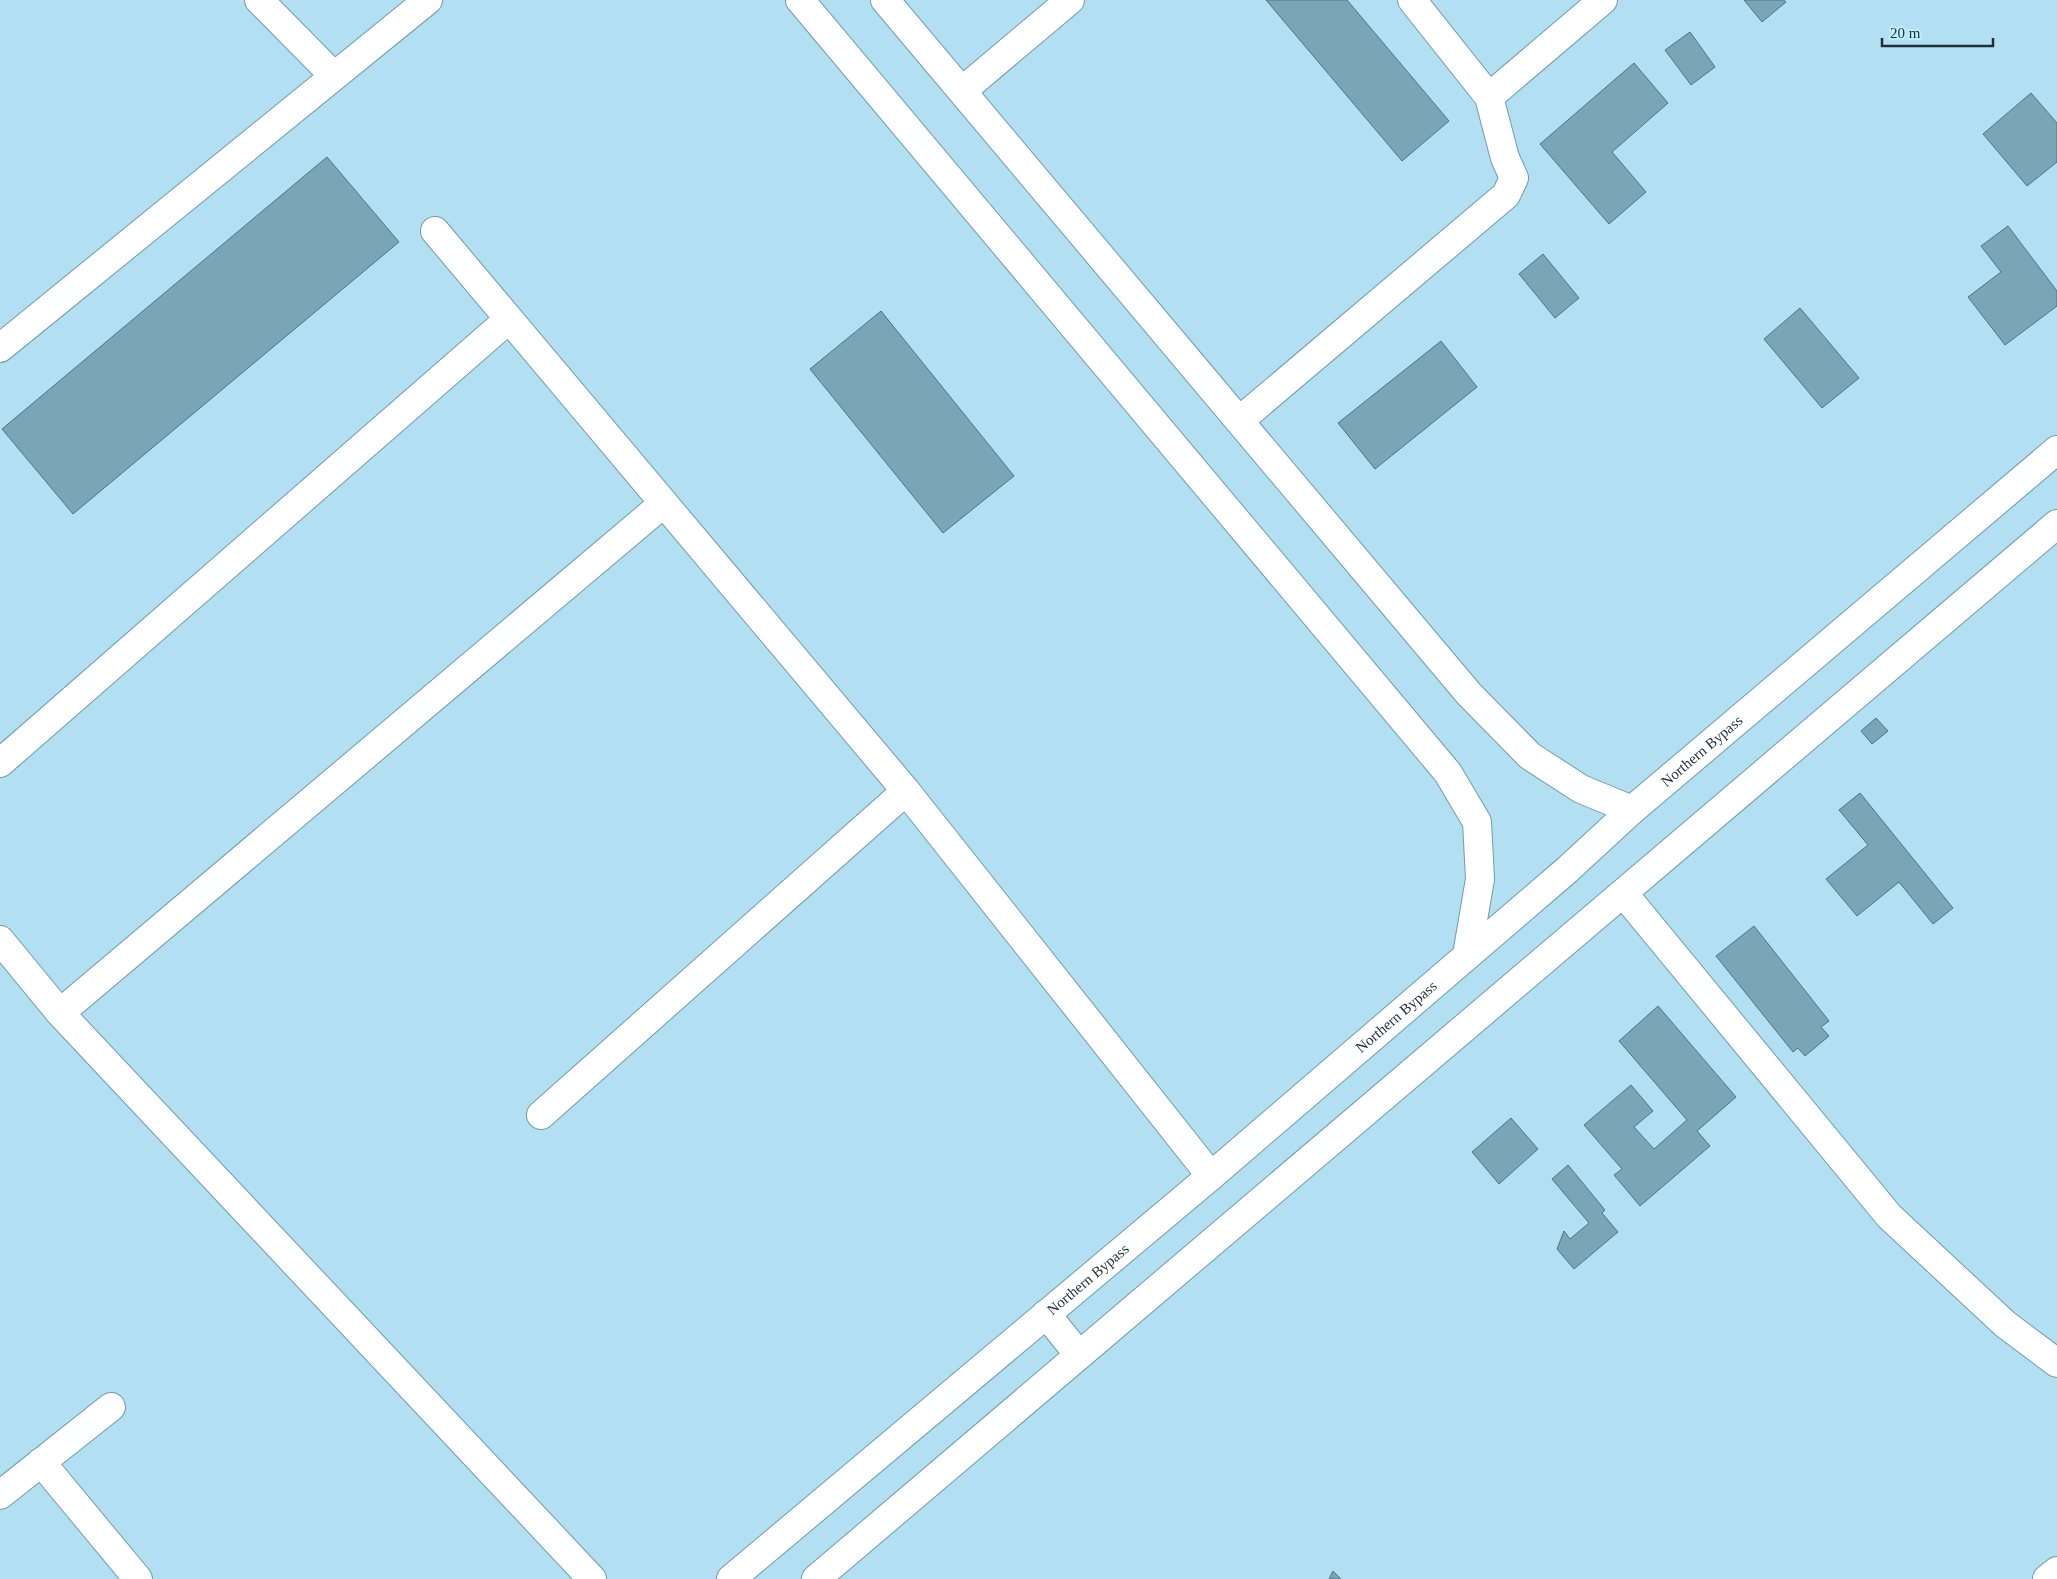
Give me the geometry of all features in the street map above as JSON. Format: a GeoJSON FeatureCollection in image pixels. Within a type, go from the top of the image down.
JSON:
{"type":"FeatureCollection","features":[{"type":"Feature","properties":{"kind":"street"},"geometry":{"type":"LineString","coordinates":[[259,0],[334,76]]}},
{"type":"Feature","properties":{"kind":"street"},"geometry":{"type":"LineString","coordinates":[[0,348],[428,0]]}},
{"type":"Feature","properties":{"kind":"street"},"geometry":{"type":"LineString","coordinates":[[800,0],[1448,773],[1477,822],[1480,879],[1467,955]]}},
{"type":"Feature","properties":{"kind":"street"},"geometry":{"type":"LineString","coordinates":[[885,0],[1469,694],[1530,756],[1581,789],[1632,810]]}},
{"type":"Feature","properties":{"kind":"street"},"geometry":{"type":"LineString","coordinates":[[962,91],[1070,0]]}},
{"type":"Feature","properties":{"kind":"street"},"geometry":{"type":"LineString","coordinates":[[1239,421],[1506,195],[1514,178],[1505,158],[1489,97],[1412,0]]}},
{"type":"Feature","properties":{"kind":"street"},"geometry":{"type":"LineString","coordinates":[[1489,97],[1602,0]]}},
{"type":"Feature","properties":{"kind":"street"},"geometry":{"type":"LineString","coordinates":[[435,231],[906,791],[1210,1176]]}},
{"type":"Feature","properties":{"kind":"street"},"geometry":{"type":"LineString","coordinates":[[0,763],[509,318]]}},
{"type":"Feature","properties":{"kind":"street","name":"Northern Bypass"},"geometry":{"type":"LineString","coordinates":[[731,1579],[1210,1176],[1567,870],[1632,810],[2057,450]]}},
{"type":"Feature","properties":{"kind":"street"},"geometry":{"type":"LineString","coordinates":[[60,1013],[664,503]]}},
{"type":"Feature","properties":{"kind":"street"},"geometry":{"type":"LineString","coordinates":[[816,1579],[2057,524]]}},
{"type":"Feature","properties":{"kind":"street"},"geometry":{"type":"LineString","coordinates":[[541,1115],[906,791]]}},
{"type":"Feature","properties":{"kind":"street"},"geometry":{"type":"LineString","coordinates":[[1624,894],[1889,1216],[2004,1324],[2057,1363]]}},
{"type":"Feature","properties":{"kind":"street"},"geometry":{"type":"LineString","coordinates":[[0,940],[60,1013],[592,1579]]}},
{"type":"Feature","properties":{"kind":"street"},"geometry":{"type":"LineString","coordinates":[[1046,1314],[1079,1355]]}},
{"type":"Feature","properties":{"kind":"street"},"geometry":{"type":"LineString","coordinates":[[0,1495],[111,1408]]}},
{"type":"Feature","properties":{"kind":"street"},"geometry":{"type":"LineString","coordinates":[[41,1462],[138,1579]]}},
{"type":"Feature","properties":{"kind":"street"},"geometry":{"type":"LineString","coordinates":[[2047,1579],[2057,1571]]}},
{"type":"Feature","properties":{"kind":"building"},"geometry":{"type":"Polygon","coordinates":[[[1266,0],[1347,0],[1449,121],[1402,161],[1266,0]]]}},
{"type":"Feature","properties":{"kind":"building"},"geometry":{"type":"Polygon","coordinates":[[[1744,0],[1784,0],[1786,2],[1762,22],[1744,0]]]}},
{"type":"Feature","properties":{"kind":"building"},"geometry":{"type":"Polygon","coordinates":[[[1690,32],[1715,67],[1691,85],[1665,50],[1690,32]]]}},
{"type":"Feature","properties":{"kind":"building"},"geometry":{"type":"Polygon","coordinates":[[[1634,63],[1668,103],[1612,152],[1646,192],[1609,224],[1540,144],[1634,63]]]}},
{"type":"Feature","properties":{"kind":"building"},"geometry":{"type":"Polygon","coordinates":[[[2031,93],[2057,123],[2057,162],[2027,186],[1983,134],[2031,93]]]}},
{"type":"Feature","properties":{"kind":"building"},"geometry":{"type":"Polygon","coordinates":[[[327,157],[399,242],[73,514],[2,429],[327,157]]]}},
{"type":"Feature","properties":{"kind":"building"},"geometry":{"type":"Polygon","coordinates":[[[2008,226],[2057,291],[2057,306],[2005,345],[1968,297],[2001,272],[1981,246],[2008,226]]]}},
{"type":"Feature","properties":{"kind":"building"},"geometry":{"type":"Polygon","coordinates":[[[1543,254],[1579,298],[1555,318],[1519,274],[1543,254]]]}},
{"type":"Feature","properties":{"kind":"building"},"geometry":{"type":"Polygon","coordinates":[[[1800,308],[1859,378],[1822,408],[1764,339],[1800,308]]]}},
{"type":"Feature","properties":{"kind":"building"},"geometry":{"type":"Polygon","coordinates":[[[881,311],[1014,476],[943,533],[810,369],[881,311]]]}},
{"type":"Feature","properties":{"kind":"building"},"geometry":{"type":"Polygon","coordinates":[[[1441,341],[1477,387],[1375,469],[1338,423],[1441,341]]]}},
{"type":"Feature","properties":{"kind":"building"},"geometry":{"type":"Polygon","coordinates":[[[1876,718],[1888,731],[1872,744],[1861,731],[1876,718]]]}},
{"type":"Feature","properties":{"kind":"building"},"geometry":{"type":"Polygon","coordinates":[[[1860,793],[1953,908],[1933,924],[1899,882],[1857,916],[1826,879],[1868,845],[1839,810],[1860,793]]]}},
{"type":"Feature","properties":{"kind":"building"},"geometry":{"type":"Polygon","coordinates":[[[1754,926],[1829,1021],[1821,1027],[1829,1036],[1805,1056],[1798,1048],[1793,1052],[1716,956],[1754,926]]]}},
{"type":"Feature","properties":{"kind":"building"},"geometry":{"type":"Polygon","coordinates":[[[1658,1006],[1736,1097],[1697,1131],[1710,1146],[1640,1206],[1614,1175],[1622,1169],[1584,1125],[1631,1085],[1653,1111],[1634,1127],[1654,1149],[1687,1120],[1619,1041],[1658,1006]]]}},
{"type":"Feature","properties":{"kind":"building"},"geometry":{"type":"Polygon","coordinates":[[[1511,1118],[1538,1149],[1499,1184],[1472,1152],[1511,1118]]]}},
{"type":"Feature","properties":{"kind":"building"},"geometry":{"type":"Polygon","coordinates":[[[1568,1165],[1605,1210],[1602,1213],[1618,1232],[1574,1269],[1557,1249],[1564,1231],[1570,1239],[1589,1223],[1552,1179],[1568,1165]]]}},
{"type":"Feature","properties":{"kind":"building"},"geometry":{"type":"Polygon","coordinates":[[[1333,1571],[1341,1579],[1329,1579],[1333,1571]]]}}]}
